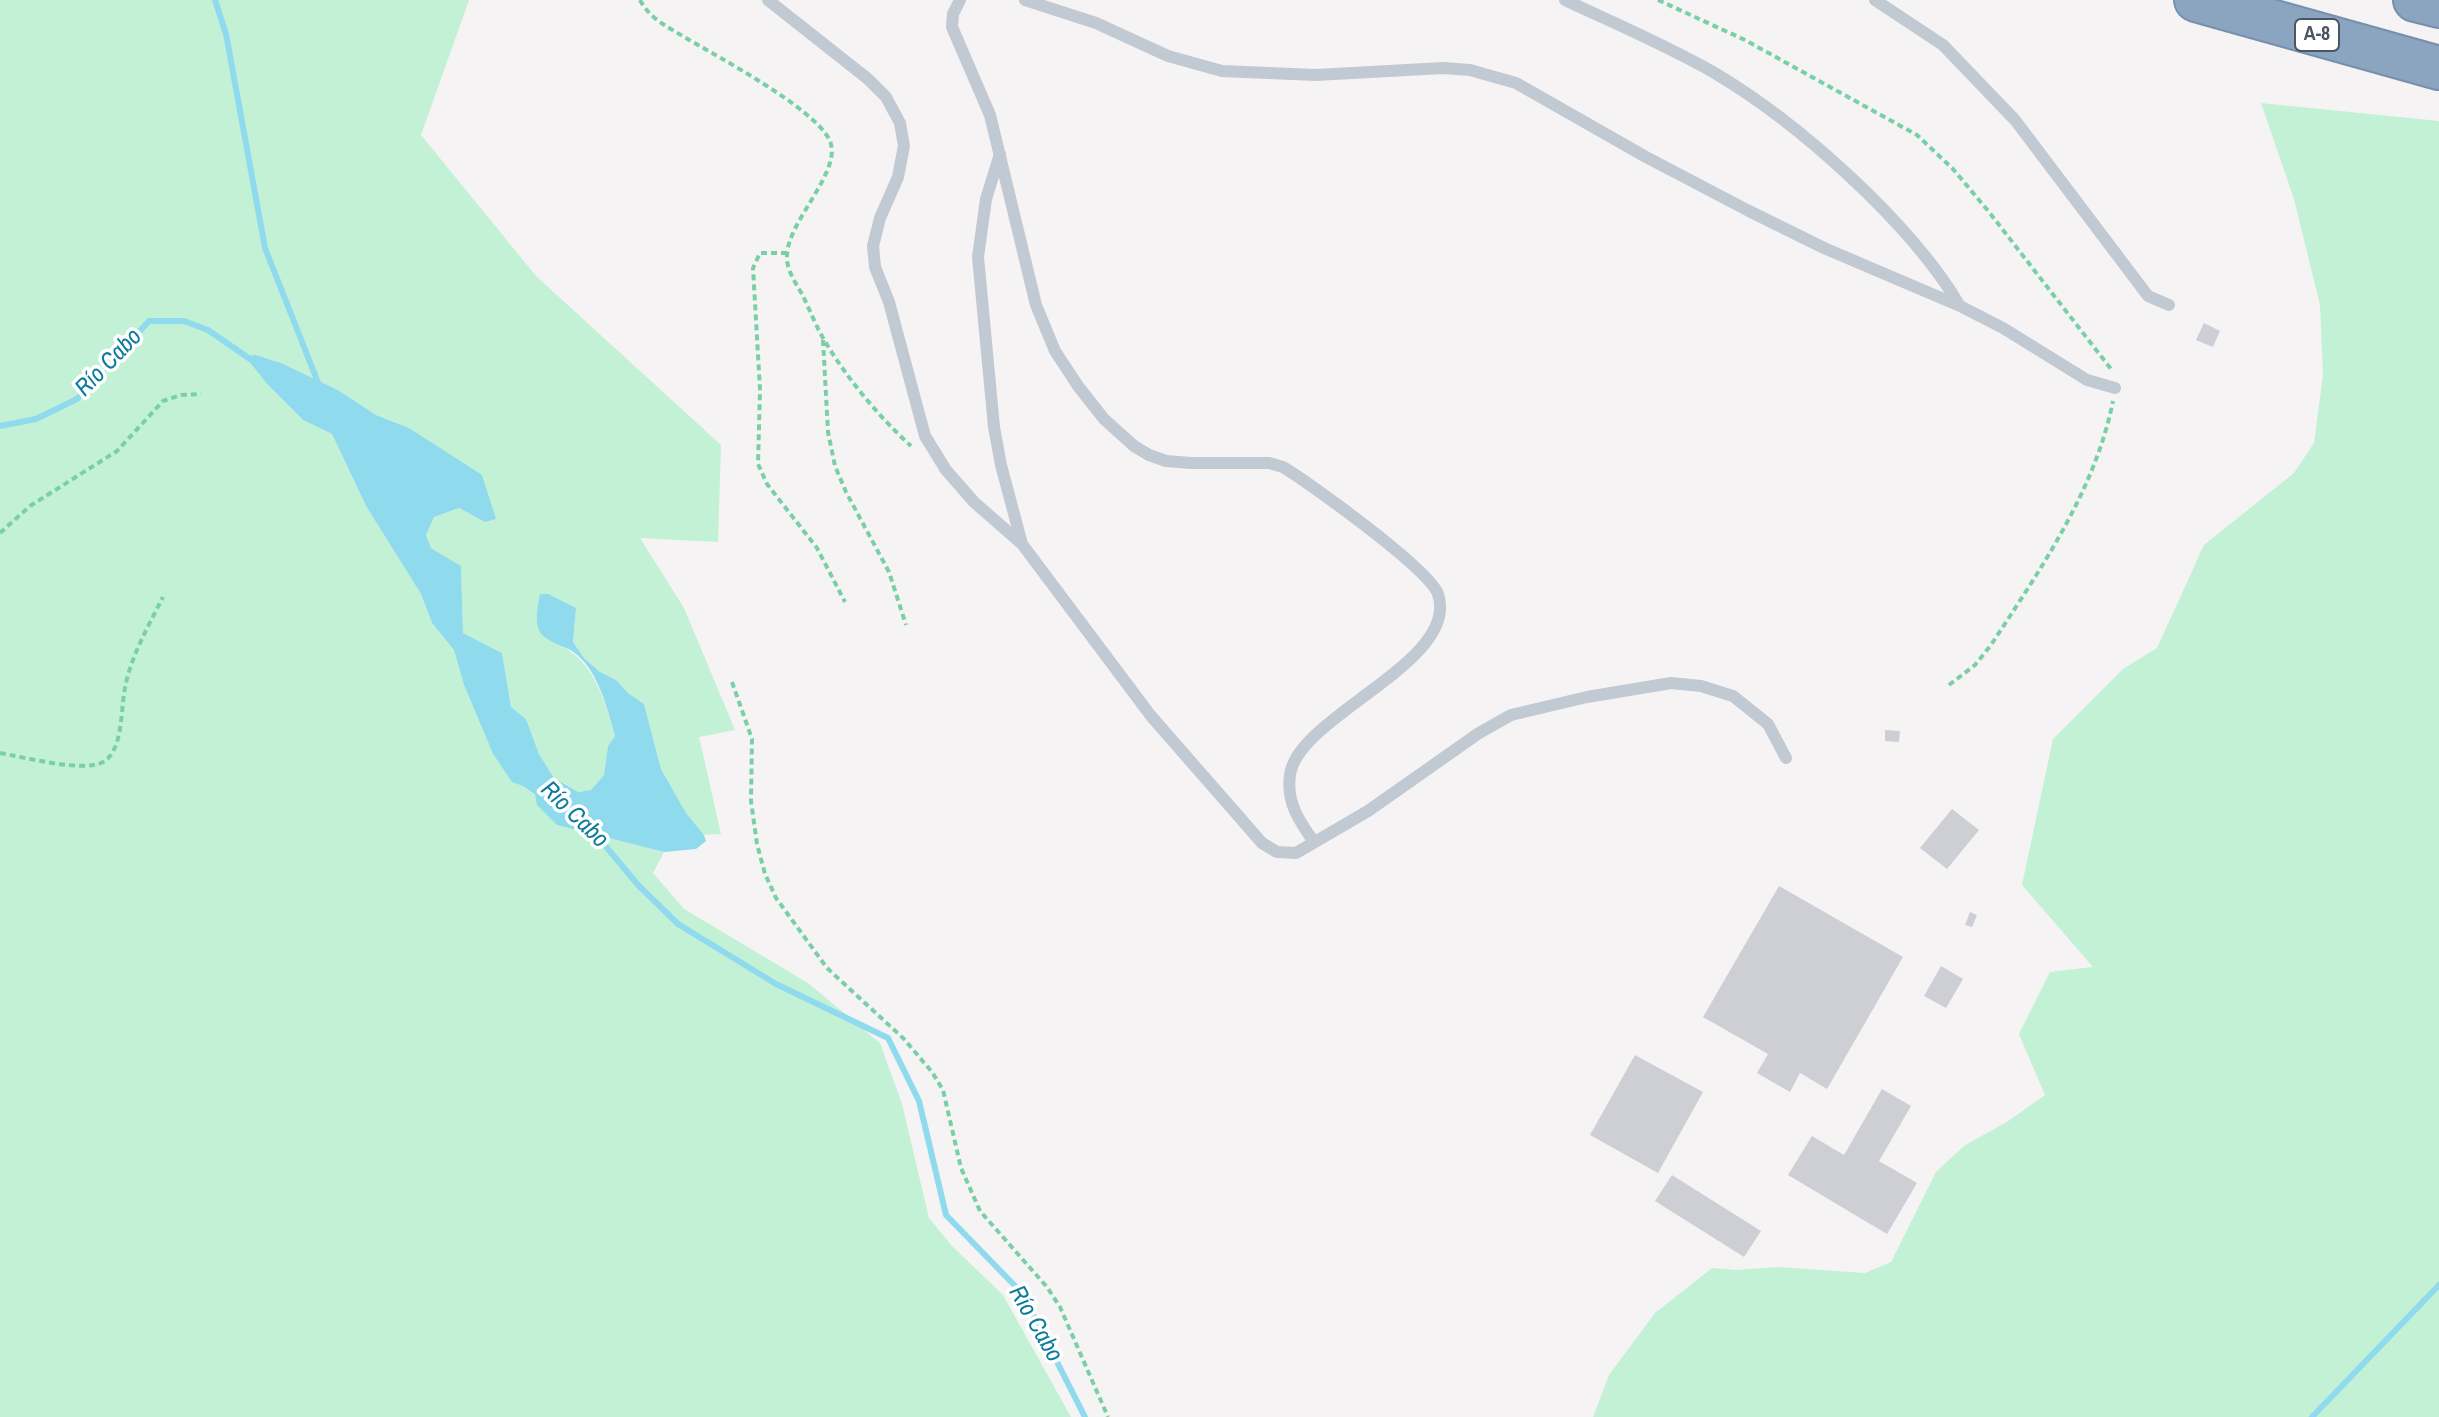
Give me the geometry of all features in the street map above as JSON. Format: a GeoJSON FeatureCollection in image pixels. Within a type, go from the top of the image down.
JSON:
{"type":"FeatureCollection","features":[{"type":"Feature","properties":{"kind":"highway","name":"A-8"},"geometry":{"type":"LineString","coordinates":[[2196,0],[2439,68]]}},
{"type":"Feature","properties":{"kind":"highway"},"geometry":{"type":"LineString","coordinates":[[2415,0],[2439,6]]}},
{"type":"Feature","properties":{"kind":"lane"},"geometry":{"type":"LineString","coordinates":[[768,0],[868,79],[886,97],[900,123],[904,146],[898,177],[880,218],[873,246],[875,267],[889,302],[925,436],[946,470],[974,502],[1022,544],[1151,716],[1262,843],[1277,852],[1296,853],[1368,811],[1479,733],[1511,715],[1587,697],[1671,683],[1701,686],[1733,696],[1768,724],[1786,758]]}},
{"type":"Feature","properties":{"kind":"lane"},"geometry":{"type":"LineString","coordinates":[[960,0],[953,14],[952,27],[986,104],[1036,305],[1055,351],[1104,419],[1134,446],[1166,461],[1269,463],[1283,467],[1407,559],[1431,582],[1438,596],[1436,624],[1409,659],[1312,738],[1296,757],[1290,774],[1294,814],[1314,842]]}},
{"type":"Feature","properties":{"kind":"lane"},"geometry":{"type":"LineString","coordinates":[[1025,0],[1096,23],[1168,56],[1222,71],[1316,75],[1443,68],[1470,70],[1516,83],[1646,157],[1774,223],[1824,248],[1960,306],[2003,328],[2087,380],[2115,388]]}},
{"type":"Feature","properties":{"kind":"lane"},"geometry":{"type":"LineString","coordinates":[[1565,0],[1713,72],[1774,113],[1890,217],[1944,279],[1960,306]]}},
{"type":"Feature","properties":{"kind":"lane"},"geometry":{"type":"LineString","coordinates":[[1875,0],[1943,45],[2015,120],[2148,296],[2169,305]]}},
{"type":"Feature","properties":{"kind":"lane"},"geometry":{"type":"LineString","coordinates":[[1000,154],[986,199],[978,257],[994,427],[1022,544]]}},
{"type":"Feature","properties":{"kind":"path"},"geometry":{"type":"LineString","coordinates":[[640,0],[657,21],[810,117],[831,142],[832,155],[828,169],[794,227],[787,253],[791,275],[841,365],[900,436],[918,453],[946,470]]}},
{"type":"Feature","properties":{"kind":"path"},"geometry":{"type":"LineString","coordinates":[[787,253],[760,253],[753,268],[760,390],[758,464],[767,484],[817,548],[845,602]]}},
{"type":"Feature","properties":{"kind":"path"},"geometry":{"type":"LineString","coordinates":[[823,337],[828,432],[835,466],[889,572],[906,625]]}},
{"type":"Feature","properties":{"kind":"path"},"geometry":{"type":"LineString","coordinates":[[0,533],[30,506],[117,451],[163,401],[181,395],[201,394]]}},
{"type":"Feature","properties":{"kind":"path"},"geometry":{"type":"LineString","coordinates":[[0,753],[81,766],[103,763],[114,752],[125,687],[137,650],[163,597]]}},
{"type":"Feature","properties":{"kind":"path"},"geometry":{"type":"LineString","coordinates":[[732,682],[752,739],[751,801],[757,844],[765,874],[776,898],[827,968],[904,1039],[932,1072],[943,1090],[961,1168],[980,1211],[1047,1287],[1060,1307],[1108,1417]]}},
{"type":"Feature","properties":{"kind":"green space"},"geometry":{"type":"Polygon","coordinates":[[[0,0],[469,0],[421,135],[536,276],[721,445],[718,542],[640,538],[684,608],[735,730],[699,737],[721,834],[704,835],[686,813],[661,769],[644,704],[616,680],[600,672],[584,658],[573,642],[576,608],[546,639],[562,646],[585,665],[606,705],[615,736],[608,746],[604,775],[592,790],[578,792],[554,778],[539,754],[526,719],[511,707],[502,653],[463,633],[461,566],[431,548],[426,535],[434,517],[459,508],[485,522],[409,428],[376,415],[338,390],[281,363],[256,355],[268,385],[303,420],[332,434],[366,506],[421,594],[432,623],[454,650],[464,685],[493,754],[512,781],[535,796],[557,825],[664,852],[653,873],[684,909],[808,983],[880,1043],[902,1104],[929,1218],[952,1246],[1003,1295],[1071,1417],[0,1417],[0,0]]]}},
{"type":"Feature","properties":{"kind":"green space"},"geometry":{"type":"Polygon","coordinates":[[[2261,103],[2439,121],[2439,1417],[1593,1417],[1609,1375],[1655,1313],[1712,1268],[1778,1267],[1865,1273],[1891,1262],[1936,1172],[1965,1145],[2007,1122],[2045,1095],[2019,1034],[2050,972],[2093,967],[2022,885],[2053,739],[2123,669],[2157,648],[2204,545],[2294,473],[2314,443],[2323,375],[2320,305],[2294,199],[2261,103]]]}},
{"type":"Feature","properties":{"kind":"water"},"geometry":{"type":"Polygon","coordinates":[[[256,355],[281,363],[338,390],[376,415],[409,428],[482,475],[496,519],[485,522],[459,508],[434,517],[426,535],[431,548],[461,566],[463,633],[502,653],[511,707],[526,719],[539,754],[554,778],[578,792],[591,790],[604,775],[608,746],[615,736],[605,701],[595,678],[581,658],[546,638],[537,623],[540,594],[548,594],[576,608],[573,642],[584,658],[600,672],[616,680],[644,704],[661,769],[706,841],[696,849],[664,852],[557,825],[537,805],[535,795],[512,782],[493,754],[464,685],[454,650],[432,623],[421,594],[366,506],[332,434],[303,420],[268,385],[245,356],[256,355]]]}},
{"type":"Feature","properties":{"kind":"building"},"geometry":{"type":"Polygon","coordinates":[[[2204,323],[2220,331],[2213,347],[2196,340],[2204,323]]]}},
{"type":"Feature","properties":{"kind":"building"},"geometry":{"type":"Polygon","coordinates":[[[1885,730],[1900,731],[1899,742],[1885,741],[1885,730]]]}},
{"type":"Feature","properties":{"kind":"building"},"geometry":{"type":"Polygon","coordinates":[[[1952,809],[1979,830],[1947,869],[1920,848],[1952,809]]]}},
{"type":"Feature","properties":{"kind":"building"},"geometry":{"type":"Polygon","coordinates":[[[1779,886],[1903,957],[1827,1089],[1800,1073],[1790,1092],[1757,1073],[1768,1054],[1703,1017],[1779,886]]]}},
{"type":"Feature","properties":{"kind":"building"},"geometry":{"type":"Polygon","coordinates":[[[1970,912],[1977,915],[1972,927],[1965,925],[1970,912]]]}},
{"type":"Feature","properties":{"kind":"building"},"geometry":{"type":"Polygon","coordinates":[[[1941,966],[1963,979],[1946,1008],[1924,996],[1941,966]]]}},
{"type":"Feature","properties":{"kind":"building"},"geometry":{"type":"Polygon","coordinates":[[[1635,1055],[1703,1092],[1658,1173],[1590,1135],[1635,1055]]]}},
{"type":"Feature","properties":{"kind":"building"},"geometry":{"type":"Polygon","coordinates":[[[1882,1089],[1911,1106],[1879,1161],[1917,1183],[1887,1234],[1788,1175],[1812,1136],[1844,1155],[1882,1089]]]}},
{"type":"Feature","properties":{"kind":"building"},"geometry":{"type":"Polygon","coordinates":[[[1672,1175],[1761,1231],[1744,1257],[1655,1201],[1672,1175]]]}},
{"type":"Feature","properties":{"kind":"waterway"},"geometry":{"type":"LineString","coordinates":[[215,0],[226,34],[265,248],[319,385]]}},
{"type":"Feature","properties":{"kind":"waterway","name":"Río Cabo"},"geometry":{"type":"LineString","coordinates":[[0,426],[36,419],[77,399],[149,321],[184,321],[208,330],[250,359]]}},
{"type":"Feature","properties":{"kind":"waterway","name":"Río Cabo"},"geometry":{"type":"LineString","coordinates":[[593,831],[638,885],[678,924],[776,984],[888,1038],[919,1101],[946,1215],[1022,1293],[1085,1417]]}},
{"type":"Feature","properties":{"kind":"waterway"},"geometry":{"type":"LineString","coordinates":[[2312,1417],[2439,1285]]}}]}
